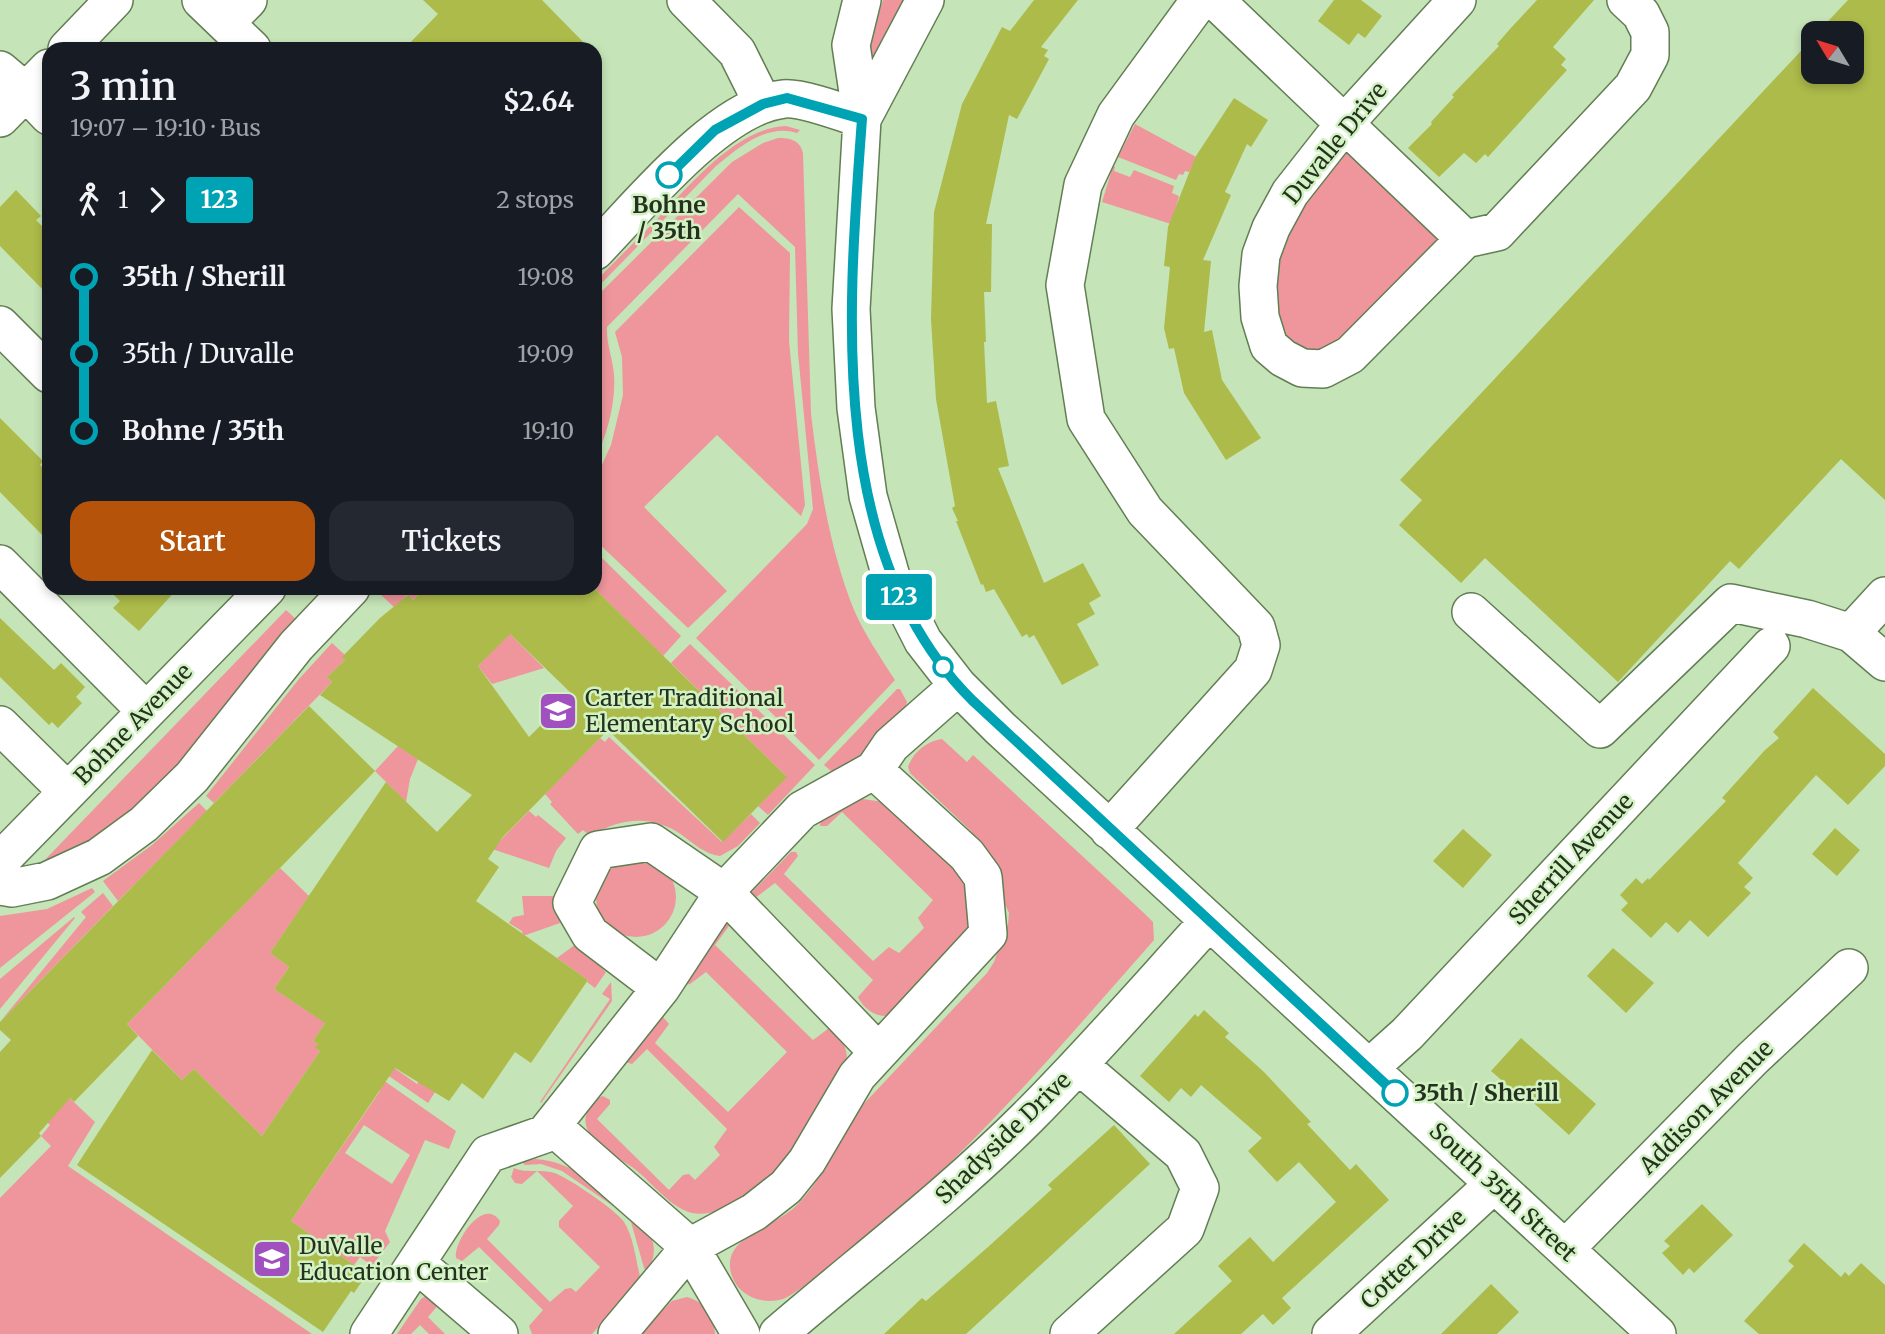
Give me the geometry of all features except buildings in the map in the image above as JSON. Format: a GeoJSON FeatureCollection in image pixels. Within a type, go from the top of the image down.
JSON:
{"type":"FeatureCollection","features":[{"type":"Feature","properties":{"kind":"street"},"geometry":{"type":"LineString","coordinates":[[74,42],[114,0]]}},
{"type":"Feature","properties":{"kind":"street"},"geometry":{"type":"LineString","coordinates":[[686,0],[737,52],[763,104]]}},
{"type":"Feature","properties":{"kind":"street"},"geometry":{"type":"LineString","coordinates":[[862,0],[851,45],[862,119]]}},
{"type":"Feature","properties":{"kind":"street"},"geometry":{"type":"LineString","coordinates":[[862,119],[925,0]]}},
{"type":"Feature","properties":{"kind":"street"},"geometry":{"type":"LineString","coordinates":[[1110,830],[1254,670],[1261,645],[1256,627],[1145,511],[1086,419],[1065,285],[1083,185],[1116,115],[1200,0]]}},
{"type":"Feature","properties":{"kind":"street"},"geometry":{"type":"LineString","coordinates":[[1215,0],[1465,239],[1496,232],[1633,87],[1650,55],[1650,32],[1641,14],[1626,0]]}},
{"type":"Feature","properties":{"kind":"street","name":"Duvalle Drive"},"geometry":{"type":"LineString","coordinates":[[1457,0],[1345,123],[1290,193],[1271,228],[1261,255],[1258,286],[1260,317],[1269,346],[1301,368],[1323,369],[1350,355],[1465,239]]}},
{"type":"Feature","properties":{"kind":"street"},"geometry":{"type":"LineString","coordinates":[[225,8],[247,42]]}},
{"type":"Feature","properties":{"kind":"street"},"geometry":{"type":"LineString","coordinates":[[0,118],[31,86]]}},
{"type":"Feature","properties":{"kind":"street"},"geometry":{"type":"LineString","coordinates":[[602,244],[715,130],[763,104],[787,98],[862,119]]}},
{"type":"Feature","properties":{"kind":"street","name":"South 35th Street"},"geometry":{"type":"LineString","coordinates":[[862,119],[851,309],[856,408],[868,496],[889,568],[906,611],[923,641],[958,686],[1110,830],[1657,1334]]}},
{"type":"Feature","properties":{"kind":"street"},"geometry":{"type":"LineString","coordinates":[[0,325],[42,367]]}},
{"type":"Feature","properties":{"kind":"street"},"geometry":{"type":"LineString","coordinates":[[0,564],[146,711]]}},
{"type":"Feature","properties":{"kind":"street","name":"Bohne Avenue"},"geometry":{"type":"LineString","coordinates":[[0,861],[259,595]]}},
{"type":"Feature","properties":{"kind":"street"},"geometry":{"type":"LineString","coordinates":[[0,886],[12,888],[47,881],[99,857],[144,824],[192,777],[296,646],[344,595]]}},
{"type":"Feature","properties":{"kind":"street"},"geometry":{"type":"LineString","coordinates":[[1851,634],[1885,596]]}},
{"type":"Feature","properties":{"kind":"street"},"geometry":{"type":"LineString","coordinates":[[1471,612],[1600,729],[1731,603],[1807,620],[1851,634],[1885,662]]}},
{"type":"Feature","properties":{"kind":"street","name":"Sherrill Avenue"},"geometry":{"type":"LineString","coordinates":[[1369,1068],[1407,1034],[1771,646]]}},
{"type":"Feature","properties":{"kind":"street"},"geometry":{"type":"LineString","coordinates":[[369,1334],[488,1154],[545,1134],[661,988],[724,892],[802,810],[874,771],[891,745],[958,686]]}},
{"type":"Feature","properties":{"kind":"street"},"geometry":{"type":"LineString","coordinates":[[0,725],[67,791]]}},
{"type":"Feature","properties":{"kind":"street"},"geometry":{"type":"LineString","coordinates":[[617,1334],[690,1247],[754,1212],[786,1187],[807,1161],[857,1076],[988,934],[983,877],[967,855],[874,771]]}},
{"type":"Feature","properties":{"kind":"street"},"geometry":{"type":"LineString","coordinates":[[661,988],[590,934],[572,903],[598,850],[651,842],[724,892],[878,1052]]}},
{"type":"Feature","properties":{"kind":"street","name":"Shadyside Drive"},"geometry":{"type":"LineString","coordinates":[[778,1334],[929,1209],[1027,1118],[1079,1065],[1209,920]]}},
{"type":"Feature","properties":{"kind":"street","name":"Addison Avenue"},"geometry":{"type":"LineString","coordinates":[[1565,1249],[1752,1059],[1849,968]]}},
{"type":"Feature","properties":{"kind":"street"},"geometry":{"type":"LineString","coordinates":[[1069,1334],[1185,1229],[1200,1188],[1183,1154],[1079,1065]]}},
{"type":"Feature","properties":{"kind":"street"},"geometry":{"type":"LineString","coordinates":[[552,1126],[690,1247],[741,1334]]}},
{"type":"Feature","properties":{"kind":"street","name":"Cotter Drive"},"geometry":{"type":"LineString","coordinates":[[1331,1334],[1494,1184]]}},
{"type":"Feature","properties":{"kind":"street"},"geometry":{"type":"LineString","coordinates":[[416,1263],[499,1334]]}},
{"type":"Feature","properties":{"kind":"shaded area"},"geometry":{"type":"Polygon","coordinates":[[[883,0],[908,0],[873,60],[869,61],[868,49],[883,0]]]}},
{"type":"Feature","properties":{"kind":"shaded area"},"geometry":{"type":"Polygon","coordinates":[[[1135,124],[1198,158],[1189,172],[1179,174],[1176,180],[1118,157],[1135,124]]]}},
{"type":"Feature","properties":{"kind":"shaded area"},"geometry":{"type":"Polygon","coordinates":[[[786,126],[800,130],[797,133],[775,131],[743,145],[716,166],[602,283],[602,275],[717,159],[750,136],[786,126]]]}},
{"type":"Feature","properties":{"kind":"shaded area"},"geometry":{"type":"Polygon","coordinates":[[[778,138],[787,139],[800,145],[803,153],[811,414],[826,514],[854,610],[895,680],[819,760],[696,638],[807,524],[813,509],[798,353],[795,247],[738,194],[607,327],[614,375],[614,397],[602,442],[602,291],[732,162],[763,143],[778,138]]]}},
{"type":"Feature","properties":{"kind":"shaded area"},"geometry":{"type":"Polygon","coordinates":[[[1348,147],[1440,239],[1336,349],[1315,356],[1286,343],[1274,313],[1278,250],[1289,221],[1348,147]]]}},
{"type":"Feature","properties":{"kind":"shaded area"},"geometry":{"type":"Polygon","coordinates":[[[1113,166],[1114,171],[1130,177],[1134,170],[1174,186],[1172,193],[1179,196],[1171,224],[1102,202],[1113,166]]]}},
{"type":"Feature","properties":{"kind":"shaded area"},"geometry":{"type":"Polygon","coordinates":[[[739,207],[790,253],[789,341],[805,505],[801,516],[717,435],[644,507],[727,591],[688,628],[602,547],[602,465],[611,445],[623,395],[622,357],[615,332],[739,207]]]}},
{"type":"Feature","properties":{"kind":"shaded area"},"geometry":{"type":"Polygon","coordinates":[[[602,558],[681,636],[663,656],[601,595],[602,558]]]}},
{"type":"Feature","properties":{"kind":"shaded area"},"geometry":{"type":"Polygon","coordinates":[[[381,595],[407,595],[395,608],[381,595]]]}},
{"type":"Feature","properties":{"kind":"shaded area"},"geometry":{"type":"Polygon","coordinates":[[[286,610],[299,622],[210,732],[147,798],[90,844],[38,867],[286,610]]]}},
{"type":"Feature","properties":{"kind":"shaded area"},"geometry":{"type":"Polygon","coordinates":[[[509,633],[544,668],[492,684],[478,666],[509,633]]]}},
{"type":"Feature","properties":{"kind":"shaded area"},"geometry":{"type":"Polygon","coordinates":[[[332,643],[345,655],[345,660],[327,677],[332,682],[214,803],[206,796],[299,679],[332,643]]]}},
{"type":"Feature","properties":{"kind":"shaded area"},"geometry":{"type":"Polygon","coordinates":[[[690,644],[815,765],[768,815],[758,806],[786,776],[671,663],[690,644]]]}},
{"type":"Feature","properties":{"kind":"shaded area"},"geometry":{"type":"Polygon","coordinates":[[[897,689],[900,689],[907,702],[904,713],[859,762],[831,771],[824,765],[897,689]]]}},
{"type":"Feature","properties":{"kind":"shaded area"},"geometry":{"type":"Polygon","coordinates":[[[609,737],[722,842],[751,814],[760,823],[738,846],[720,856],[705,851],[671,828],[648,821],[624,822],[590,836],[583,830],[578,834],[550,804],[552,802],[545,794],[600,738],[605,742],[609,737]]]}},
{"type":"Feature","properties":{"kind":"shaded area"},"geometry":{"type":"Polygon","coordinates":[[[942,739],[967,762],[973,755],[1145,914],[1153,922],[1154,940],[1003,1109],[922,1189],[879,1227],[794,1293],[777,1300],[751,1297],[740,1289],[732,1277],[730,1261],[736,1247],[751,1234],[788,1213],[806,1196],[858,1110],[987,973],[994,962],[1008,924],[1009,913],[971,831],[910,773],[908,767],[917,752],[931,742],[942,739]]]}},
{"type":"Feature","properties":{"kind":"shaded area"},"geometry":{"type":"Polygon","coordinates":[[[398,746],[418,759],[410,779],[406,802],[375,771],[398,746]]]}},
{"type":"Feature","properties":{"kind":"shaded area"},"geometry":{"type":"Polygon","coordinates":[[[863,799],[883,802],[940,850],[967,881],[970,929],[889,1016],[875,1014],[863,1005],[858,997],[873,980],[775,883],[755,898],[750,894],[791,852],[796,852],[798,856],[784,874],[873,961],[889,947],[899,953],[924,928],[918,918],[933,900],[842,812],[827,826],[820,826],[821,819],[849,802],[863,799]]]}},
{"type":"Feature","properties":{"kind":"shaded area"},"geometry":{"type":"Polygon","coordinates":[[[199,803],[207,811],[118,901],[103,881],[152,845],[199,803]]]}},
{"type":"Feature","properties":{"kind":"shaded area"},"geometry":{"type":"Polygon","coordinates":[[[529,811],[566,838],[556,851],[549,868],[492,849],[529,811]]]}},
{"type":"Feature","properties":{"kind":"shaded area"},"geometry":{"type":"Polygon","coordinates":[[[636,857],[651,860],[664,869],[673,882],[676,897],[673,912],[664,925],[651,934],[636,937],[621,934],[608,925],[599,912],[596,897],[599,882],[608,869],[621,860],[636,857]]]}},
{"type":"Feature","properties":{"kind":"shaded area"},"geometry":{"type":"Polygon","coordinates":[[[280,868],[309,896],[270,953],[289,967],[274,989],[315,1016],[330,995],[325,1023],[313,1041],[318,1044],[316,1047],[320,1051],[262,1136],[194,1069],[182,1080],[127,1024],[280,868]]]}},
{"type":"Feature","properties":{"kind":"shaded area"},"geometry":{"type":"Polygon","coordinates":[[[92,888],[95,892],[0,968],[0,916],[47,909],[92,888]]]}},
{"type":"Feature","properties":{"kind":"shaded area"},"geometry":{"type":"Polygon","coordinates":[[[103,893],[113,906],[0,1022],[86,917],[81,912],[103,893]]]}},
{"type":"Feature","properties":{"kind":"shaded area"},"geometry":{"type":"Polygon","coordinates":[[[522,896],[556,896],[560,923],[523,936],[522,931],[509,923],[513,917],[524,915],[522,896]]]}},
{"type":"Feature","properties":{"kind":"shaded area"},"geometry":{"type":"Polygon","coordinates":[[[75,918],[0,1009],[0,979],[75,918]]]}},
{"type":"Feature","properties":{"kind":"shaded area"},"geometry":{"type":"Polygon","coordinates":[[[724,922],[729,922],[729,926],[715,945],[813,1040],[832,1026],[846,1050],[847,1060],[839,1077],[814,1111],[800,1141],[768,1183],[747,1198],[726,1208],[695,1213],[678,1207],[639,1172],[607,1151],[592,1137],[585,1120],[589,1107],[596,1099],[603,1096],[610,1100],[610,1104],[597,1119],[669,1190],[683,1175],[689,1174],[695,1180],[720,1155],[714,1147],[727,1129],[647,1049],[632,1064],[625,1059],[657,1017],[663,1017],[669,1024],[655,1043],[728,1112],[787,1052],[706,972],[690,984],[684,985],[724,922]]]}},
{"type":"Feature","properties":{"kind":"shaded area"},"geometry":{"type":"Polygon","coordinates":[[[576,944],[606,972],[595,988],[557,958],[576,944]]]}},
{"type":"Feature","properties":{"kind":"shaded area"},"geometry":{"type":"Polygon","coordinates":[[[611,982],[612,1001],[541,1103],[610,999],[602,994],[611,982]]]}},
{"type":"Feature","properties":{"kind":"shaded area"},"geometry":{"type":"Polygon","coordinates":[[[360,1044],[417,1084],[419,1081],[435,1092],[428,1103],[354,1052],[360,1044]]]}},
{"type":"Feature","properties":{"kind":"shaded area"},"geometry":{"type":"Polygon","coordinates":[[[350,1057],[456,1131],[449,1149],[425,1140],[385,1231],[390,1242],[372,1266],[360,1257],[354,1265],[291,1221],[380,1091],[350,1057]],[[364,1125],[345,1153],[392,1184],[410,1155],[364,1125]]]}},
{"type":"Feature","properties":{"kind":"shaded area"},"geometry":{"type":"Polygon","coordinates":[[[61,1090],[95,1122],[68,1166],[312,1334],[0,1334],[0,1198],[51,1146],[41,1136],[50,1125],[38,1114],[61,1090]]]}},
{"type":"Feature","properties":{"kind":"shaded area"},"geometry":{"type":"Polygon","coordinates":[[[535,1159],[563,1165],[576,1171],[646,1231],[654,1248],[647,1271],[631,1222],[622,1212],[562,1171],[541,1164],[525,1165],[522,1162],[535,1159]]]}},
{"type":"Feature","properties":{"kind":"shaded area"},"geometry":{"type":"Polygon","coordinates":[[[514,1168],[537,1171],[522,1184],[515,1183],[511,1177],[514,1168]]]}},
{"type":"Feature","properties":{"kind":"shaded area"},"geometry":{"type":"Polygon","coordinates":[[[537,1171],[557,1174],[593,1196],[624,1222],[630,1235],[641,1280],[592,1334],[532,1334],[529,1326],[543,1310],[479,1247],[462,1261],[456,1258],[459,1242],[470,1224],[486,1214],[493,1215],[500,1221],[487,1239],[550,1302],[565,1289],[571,1288],[576,1292],[600,1267],[559,1227],[559,1221],[573,1206],[537,1171]]]}},
{"type":"Feature","properties":{"kind":"shaded area"},"geometry":{"type":"Polygon","coordinates":[[[429,1294],[440,1303],[428,1317],[445,1334],[429,1334],[420,1325],[411,1334],[397,1334],[421,1299],[429,1294]]]}},
{"type":"Feature","properties":{"kind":"shaded area"},"geometry":{"type":"Polygon","coordinates":[[[687,1297],[699,1302],[707,1311],[713,1321],[715,1334],[639,1334],[672,1301],[687,1297]]]}},
{"type":"Feature","properties":{"kind":"bus line","name":"123"},"geometry":{"type":"LineString","coordinates":[[669,175],[715,130],[763,104],[787,98],[862,119],[851,309],[856,408],[868,496],[892,580],[906,611],[923,641],[958,686],[1000,728],[1395,1093]]}},
{"type":"Feature","properties":{"kind":"place","name":"Bohne / 35th"},"geometry":{"type":"Point","coordinates":[669,175]}},
{"type":"Feature","properties":{"kind":"place","name":"Carter Traditional Elementary School"},"geometry":{"type":"Point","coordinates":[558,711]}},
{"type":"Feature","properties":{"kind":"place","name":"35th / Sherill"},"geometry":{"type":"Point","coordinates":[1395,1093]}},
{"type":"Feature","properties":{"kind":"place","name":"DuValle Education Center"},"geometry":{"type":"Point","coordinates":[272,1259]}}]}
